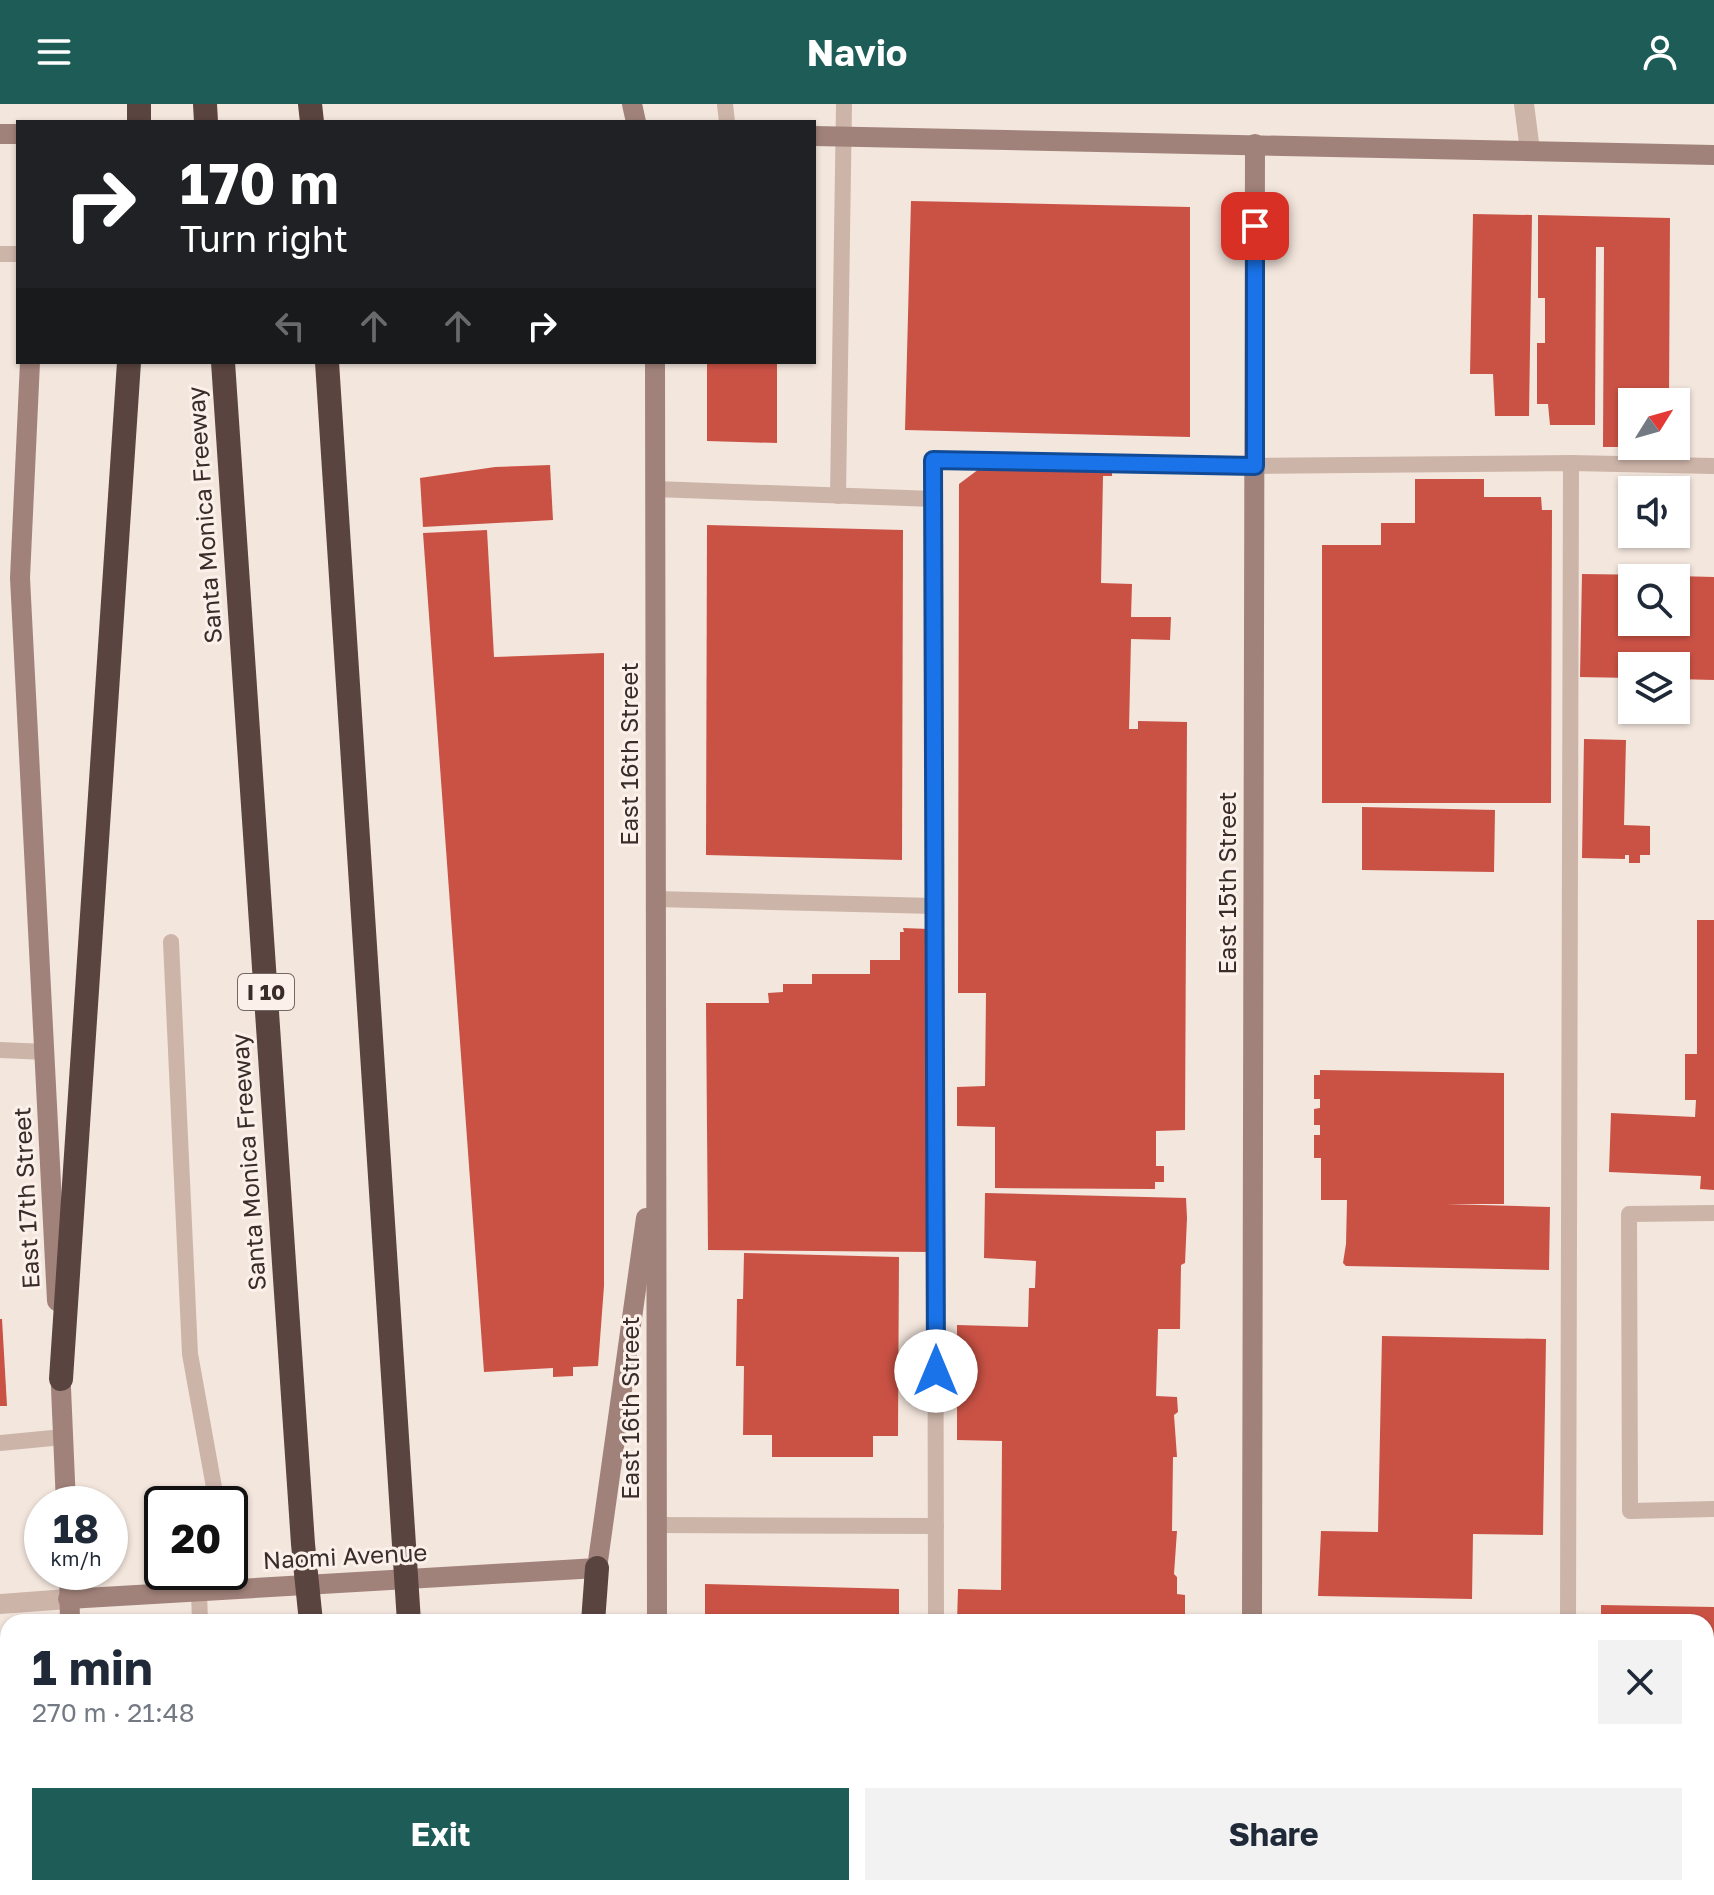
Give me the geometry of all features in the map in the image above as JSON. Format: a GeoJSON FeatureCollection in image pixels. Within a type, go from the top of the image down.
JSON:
{"type":"FeatureCollection","features":[{"type":"Feature","properties":{"kind":"highway"},"geometry":{"type":"LineString","coordinates":[[61,1379],[129,364]]}},
{"type":"Feature","properties":{"kind":"highway","name":"Santa Monica Freeway"},"geometry":{"type":"LineString","coordinates":[[223,364],[310,1614]]}},
{"type":"Feature","properties":{"kind":"highway"},"geometry":{"type":"LineString","coordinates":[[327,364],[408,1614]]}},
{"type":"Feature","properties":{"kind":"highway"},"geometry":{"type":"LineString","coordinates":[[594,1614],[597,1568]]}},
{"type":"Feature","properties":{"kind":"main road"},"geometry":{"type":"LineString","coordinates":[[816,136],[1714,155]]}},
{"type":"Feature","properties":{"kind":"main road","name":"East 15th Street"},"geometry":{"type":"LineString","coordinates":[[1252,1614],[1255,144]]}},
{"type":"Feature","properties":{"kind":"main road","name":"East 17th Street"},"geometry":{"type":"LineString","coordinates":[[30,364],[20,578],[46,1052],[65,1486]]}},
{"type":"Feature","properties":{"kind":"main road","name":"East 16th Street"},"geometry":{"type":"LineString","coordinates":[[655,364],[657,1614]]}},
{"type":"Feature","properties":{"kind":"main road","name":"East 16th Street"},"geometry":{"type":"LineString","coordinates":[[597,1568],[656,1147]]}},
{"type":"Feature","properties":{"kind":"main road","name":"Naomi Avenue"},"geometry":{"type":"LineString","coordinates":[[248,1580],[597,1568]]}},
{"type":"Feature","properties":{"kind":"main road"},"geometry":{"type":"LineString","coordinates":[[68,1590],[69,1614]]}},
{"type":"Feature","properties":{"kind":"main road","name":"Naomi Avenue"},"geometry":{"type":"LineString","coordinates":[[68,1599],[204,1590]]}},
{"type":"Feature","properties":{"kind":"street"},"geometry":{"type":"LineString","coordinates":[[1524,104],[1530,151]]}},
{"type":"Feature","properties":{"kind":"street","name":"Naomi Avenue"},"geometry":{"type":"LineString","coordinates":[[0,1604],[68,1599]]}},
{"type":"Feature","properties":{"kind":"lane"},"geometry":{"type":"LineString","coordinates":[[838,496],[844,104]]}},
{"type":"Feature","properties":{"kind":"lane"},"geometry":{"type":"LineString","coordinates":[[936,1614],[933,460],[1255,466],[1571,463],[1714,466]]}},
{"type":"Feature","properties":{"kind":"lane"},"geometry":{"type":"LineString","coordinates":[[1568,1614],[1571,463]]}},
{"type":"Feature","properties":{"kind":"lane"},"geometry":{"type":"LineString","coordinates":[[655,489],[934,499]]}},
{"type":"Feature","properties":{"kind":"lane"},"geometry":{"type":"LineString","coordinates":[[656,899],[935,906]]}},
{"type":"Feature","properties":{"kind":"lane"},"geometry":{"type":"LineString","coordinates":[[171,942],[190,1354],[214,1486]]}},
{"type":"Feature","properties":{"kind":"lane"},"geometry":{"type":"LineString","coordinates":[[0,1050],[46,1052]]}},
{"type":"Feature","properties":{"kind":"lane"},"geometry":{"type":"LineString","coordinates":[[1714,1213],[1629,1214],[1630,1511],[1714,1509]]}},
{"type":"Feature","properties":{"kind":"lane"},"geometry":{"type":"LineString","coordinates":[[0,1443],[63,1437]]}},
{"type":"Feature","properties":{"kind":"lane"},"geometry":{"type":"LineString","coordinates":[[657,1525],[936,1526]]}},
{"type":"Feature","properties":{"kind":"lane"},"geometry":{"type":"LineString","coordinates":[[199,1592],[200,1614]]}},
{"type":"Feature","properties":{"kind":"building"},"geometry":{"type":"Polygon","coordinates":[[[911,201],[1190,207],[1190,437],[905,430],[911,201]]]}},
{"type":"Feature","properties":{"kind":"building"},"geometry":{"type":"Polygon","coordinates":[[[1473,214],[1532,215],[1529,416],[1495,416],[1493,374],[1470,374],[1473,214]]]}},
{"type":"Feature","properties":{"kind":"building"},"geometry":{"type":"Polygon","coordinates":[[[1538,215],[1670,218],[1669,388],[1618,388],[1618,447],[1603,447],[1604,247],[1596,247],[1595,425],[1550,425],[1548,404],[1537,404],[1537,343],[1545,343],[1545,298],[1538,298],[1538,215]]]}},
{"type":"Feature","properties":{"kind":"building"},"geometry":{"type":"Polygon","coordinates":[[[707,364],[777,364],[777,443],[707,441],[707,364]]]}},
{"type":"Feature","properties":{"kind":"building"},"geometry":{"type":"Polygon","coordinates":[[[550,465],[553,520],[423,527],[420,478],[495,467],[550,465]]]}},
{"type":"Feature","properties":{"kind":"building"},"geometry":{"type":"Polygon","coordinates":[[[983,466],[1112,469],[1112,476],[1103,476],[1101,583],[1132,584],[1131,617],[1171,617],[1170,640],[1131,639],[1129,729],[1138,729],[1138,721],[1187,722],[1185,1130],[1156,1131],[1156,1166],[1164,1166],[1164,1182],[1155,1182],[1155,1189],[995,1188],[995,1127],[957,1126],[957,1087],[985,1086],[986,993],[958,993],[959,484],[983,466]]]}},
{"type":"Feature","properties":{"kind":"building"},"geometry":{"type":"Polygon","coordinates":[[[1415,479],[1484,479],[1484,497],[1541,497],[1542,510],[1552,510],[1551,803],[1322,803],[1322,545],[1381,545],[1381,523],[1415,523],[1415,479]]]}},
{"type":"Feature","properties":{"kind":"building"},"geometry":{"type":"Polygon","coordinates":[[[707,525],[903,530],[902,860],[706,855],[707,525]]]}},
{"type":"Feature","properties":{"kind":"building"},"geometry":{"type":"Polygon","coordinates":[[[487,530],[494,657],[604,653],[604,1286],[598,1366],[573,1367],[573,1376],[553,1377],[553,1368],[484,1372],[423,533],[487,530]]]}},
{"type":"Feature","properties":{"kind":"building"},"geometry":{"type":"Polygon","coordinates":[[[1582,574],[1618,574],[1618,636],[1690,636],[1690,576],[1714,577],[1714,680],[1690,679],[1690,652],[1618,652],[1618,678],[1580,677],[1582,574]]]}},
{"type":"Feature","properties":{"kind":"building"},"geometry":{"type":"Polygon","coordinates":[[[1584,739],[1626,740],[1624,825],[1650,826],[1650,855],[1640,855],[1640,863],[1629,863],[1629,855],[1625,855],[1625,859],[1582,858],[1584,739]]]}},
{"type":"Feature","properties":{"kind":"building"},"geometry":{"type":"Polygon","coordinates":[[[1362,807],[1495,810],[1494,872],[1362,870],[1362,807]]]}},
{"type":"Feature","properties":{"kind":"building"},"geometry":{"type":"Polygon","coordinates":[[[1697,920],[1714,920],[1714,1190],[1700,1189],[1701,1176],[1609,1172],[1611,1113],[1695,1117],[1696,1100],[1685,1100],[1685,1054],[1697,1054],[1697,920]]]}},
{"type":"Feature","properties":{"kind":"building"},"geometry":{"type":"Polygon","coordinates":[[[903,928],[929,929],[929,1252],[708,1250],[706,1003],[769,1003],[768,993],[783,992],[783,984],[812,984],[812,974],[870,974],[870,960],[900,960],[900,932],[904,932],[903,928]]]}},
{"type":"Feature","properties":{"kind":"building"},"geometry":{"type":"Polygon","coordinates":[[[1320,1070],[1504,1073],[1504,1204],[1446,1204],[1550,1207],[1549,1270],[1346,1266],[1343,1263],[1347,1200],[1321,1200],[1321,1158],[1314,1158],[1314,1135],[1320,1135],[1320,1125],[1314,1125],[1314,1109],[1320,1108],[1320,1099],[1314,1099],[1314,1075],[1320,1075],[1320,1070]]]}},
{"type":"Feature","properties":{"kind":"building"},"geometry":{"type":"Polygon","coordinates":[[[985,1193],[1186,1198],[1180,1329],[1158,1329],[1156,1396],[1177,1397],[1172,1531],[1177,1531],[1174,1574],[1177,1577],[1177,1594],[1185,1595],[1185,1614],[957,1614],[958,1589],[1001,1590],[1002,1441],[957,1440],[957,1325],[1028,1327],[1029,1288],[1035,1288],[1036,1261],[984,1258],[985,1193]]]}},
{"type":"Feature","properties":{"kind":"building"},"geometry":{"type":"Polygon","coordinates":[[[744,1253],[899,1257],[898,1436],[873,1436],[873,1457],[772,1457],[772,1435],[743,1435],[744,1366],[736,1366],[737,1299],[743,1299],[744,1253]]]}},
{"type":"Feature","properties":{"kind":"building"},"geometry":{"type":"Polygon","coordinates":[[[2,1319],[7,1406],[0,1406],[2,1319]]]}},
{"type":"Feature","properties":{"kind":"building"},"geometry":{"type":"Polygon","coordinates":[[[1382,1336],[1546,1339],[1543,1535],[1473,1534],[1472,1599],[1318,1596],[1321,1531],[1378,1532],[1382,1336]]]}},
{"type":"Feature","properties":{"kind":"building"},"geometry":{"type":"Polygon","coordinates":[[[705,1584],[899,1589],[899,1614],[705,1614],[705,1584]]]}},
{"type":"Feature","properties":{"kind":"building"},"geometry":{"type":"Polygon","coordinates":[[[1601,1605],[1714,1607],[1714,1614],[1601,1614],[1601,1605]]]}},
{"type":"Feature","properties":{"kind":"route"},"geometry":{"type":"LineString","coordinates":[[936,1371],[933,460],[1255,466],[1255,226]]}}]}
